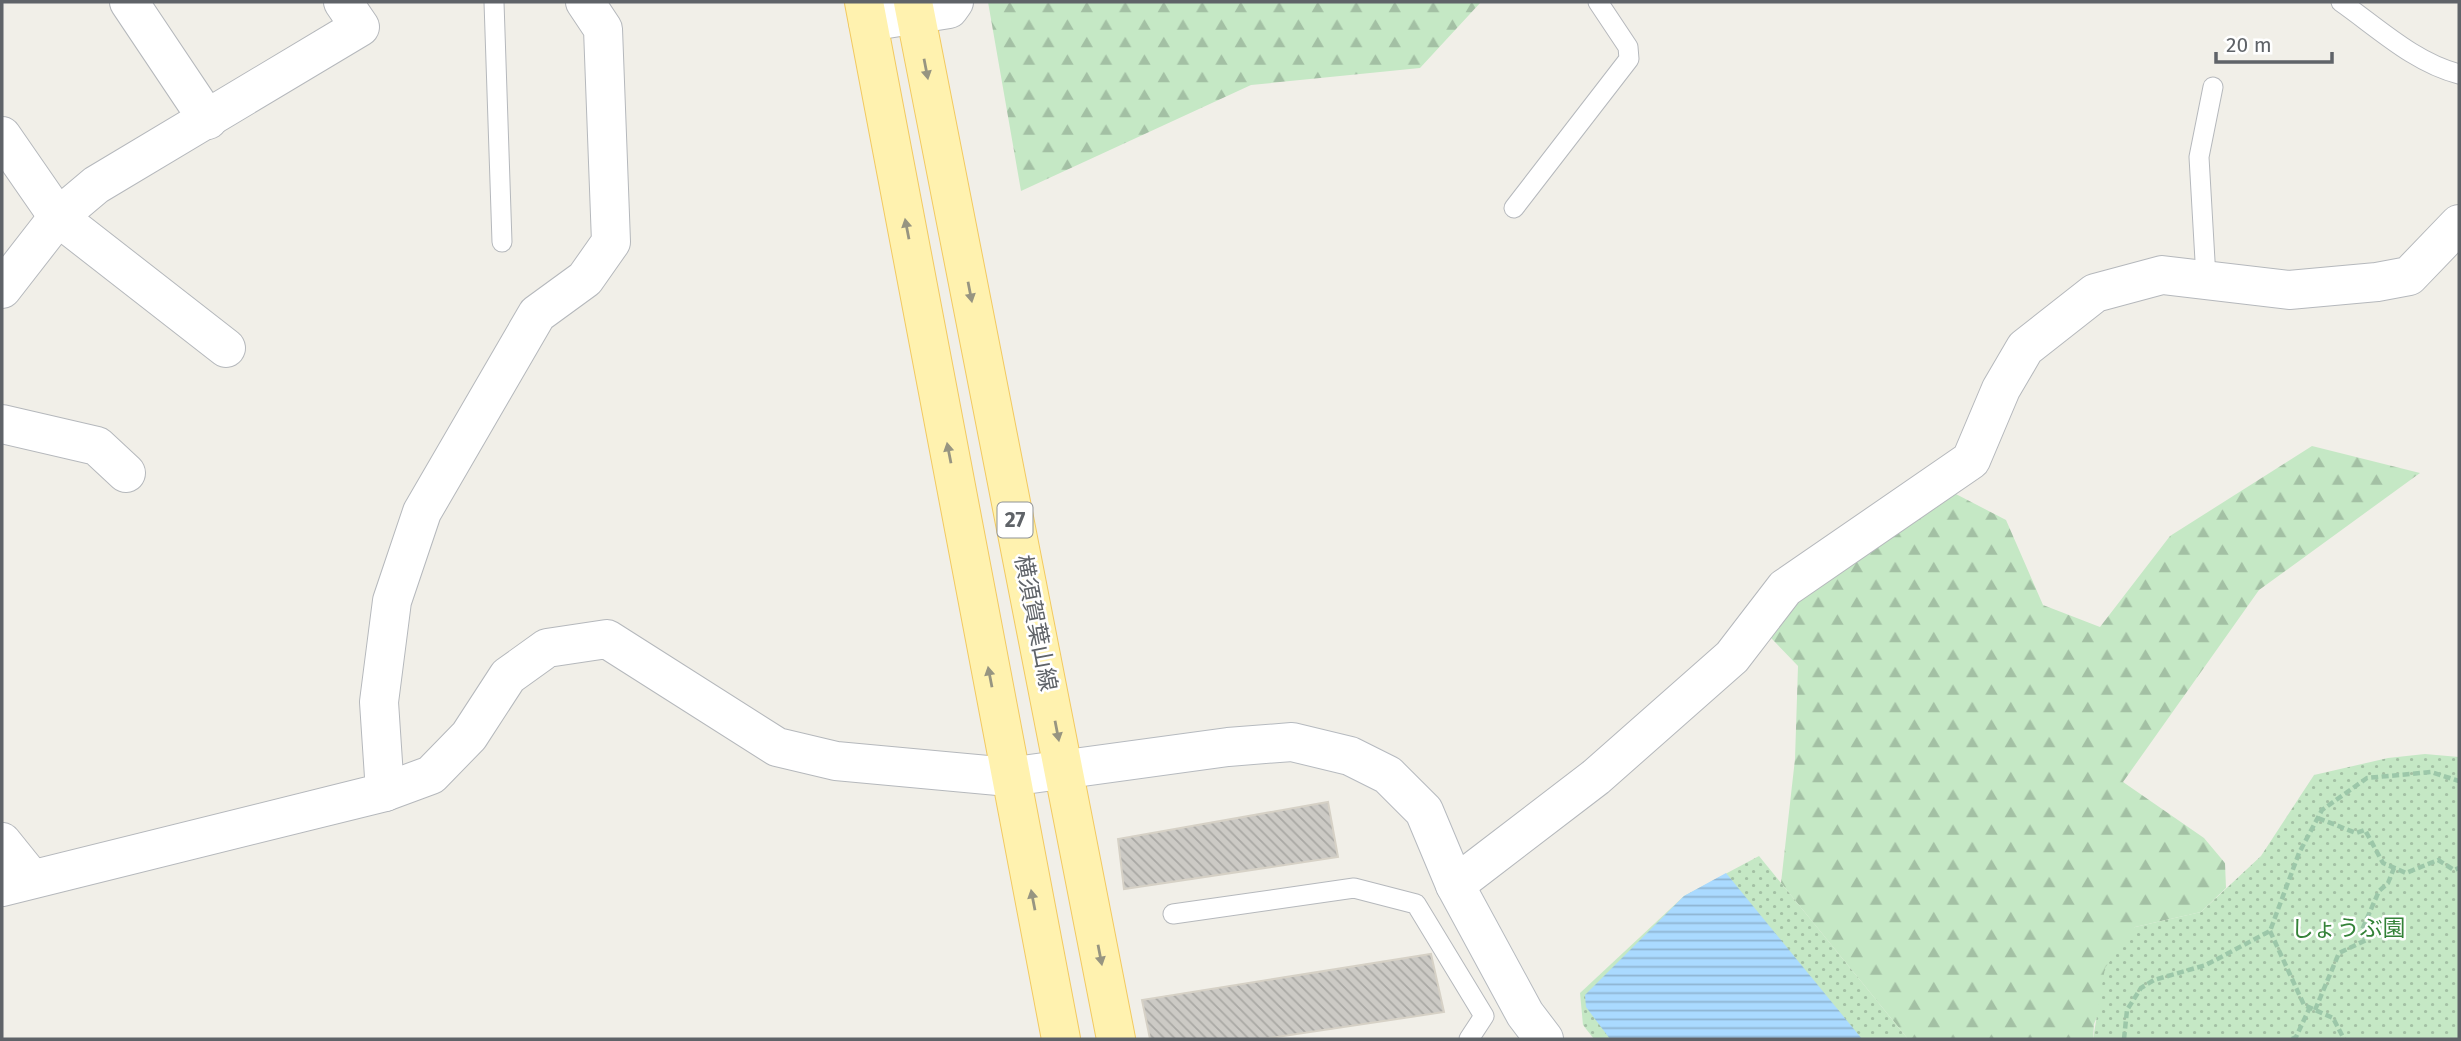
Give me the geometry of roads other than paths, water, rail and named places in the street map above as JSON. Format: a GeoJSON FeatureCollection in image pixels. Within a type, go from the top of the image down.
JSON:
{"type":"FeatureCollection","features":[{"type":"Feature","properties":{"kind":"main road","name":"横須賀葉山線"},"geometry":{"type":"LineString","coordinates":[[914,9],[1116,1039]]}},
{"type":"Feature","properties":{"kind":"main road","name":"27"},"geometry":{"type":"LineString","coordinates":[[866,12],[1060,1039]]}},
{"type":"Feature","properties":{"kind":"street"},"geometry":{"type":"LineString","coordinates":[[129,2],[208,120]]}},
{"type":"Feature","properties":{"kind":"street"},"geometry":{"type":"LineString","coordinates":[[2,289],[58,217],[96,185],[360,27],[343,2]]}},
{"type":"Feature","properties":{"kind":"street"},"geometry":{"type":"LineString","coordinates":[[385,792],[379,702],[392,601],[422,512],[537,314],[584,279],[611,242],[603,29],[585,2]]}},
{"type":"Feature","properties":{"kind":"street"},"geometry":{"type":"LineString","coordinates":[[866,12],[949,9],[954,2]]}},
{"type":"Feature","properties":{"kind":"street"},"geometry":{"type":"LineString","coordinates":[[2,136],[58,217],[226,348]]}},
{"type":"Feature","properties":{"kind":"street"},"geometry":{"type":"LineString","coordinates":[[1455,885],[1596,776],[1732,657],[1785,588],[1971,460],[2001,388],[2025,348],[2095,293],[2162,275],[2206,278],[2289,290],[2409,276],[2459,224]]}},
{"type":"Feature","properties":{"kind":"street"},"geometry":{"type":"LineString","coordinates":[[2,424],[97,446],[126,473]]}},
{"type":"Feature","properties":{"kind":"street"},"geometry":{"type":"LineString","coordinates":[[2,842],[16,882],[385,792],[431,775],[469,736],[508,676],[547,648],[607,639],[777,747],[836,761],[1009,777],[1292,741],[1350,756],[1388,775],[1424,811],[1455,885],[1525,1014],[1544,1039]]}},
{"type":"Feature","properties":{"kind":"lane"},"geometry":{"type":"LineString","coordinates":[[494,2],[502,242]]}},
{"type":"Feature","properties":{"kind":"lane"},"geometry":{"type":"LineString","coordinates":[[1514,208],[1629,59],[1628,47],[1598,2]]}},
{"type":"Feature","properties":{"kind":"lane"},"geometry":{"type":"LineString","coordinates":[[2341,2],[2408,51],[2444,70],[2459,74]]}},
{"type":"Feature","properties":{"kind":"lane"},"geometry":{"type":"LineString","coordinates":[[2206,278],[2199,157],[2213,87]]}},
{"type":"Feature","properties":{"kind":"lane"},"geometry":{"type":"LineString","coordinates":[[1173,914],[1354,888],[1416,904],[1484,1016],[1469,1039]]}},
{"type":"Feature","properties":{"kind":"water"},"geometry":{"type":"Polygon","coordinates":[[[1726,873],[1862,1039],[1610,1039],[1586,1007],[1585,995],[1684,896],[1726,873]]]}},
{"type":"Feature","properties":{"kind":"park label","name":"しょうぶ園"},"geometry":{"type":"Point","coordinates":[2348,928]}}]}
